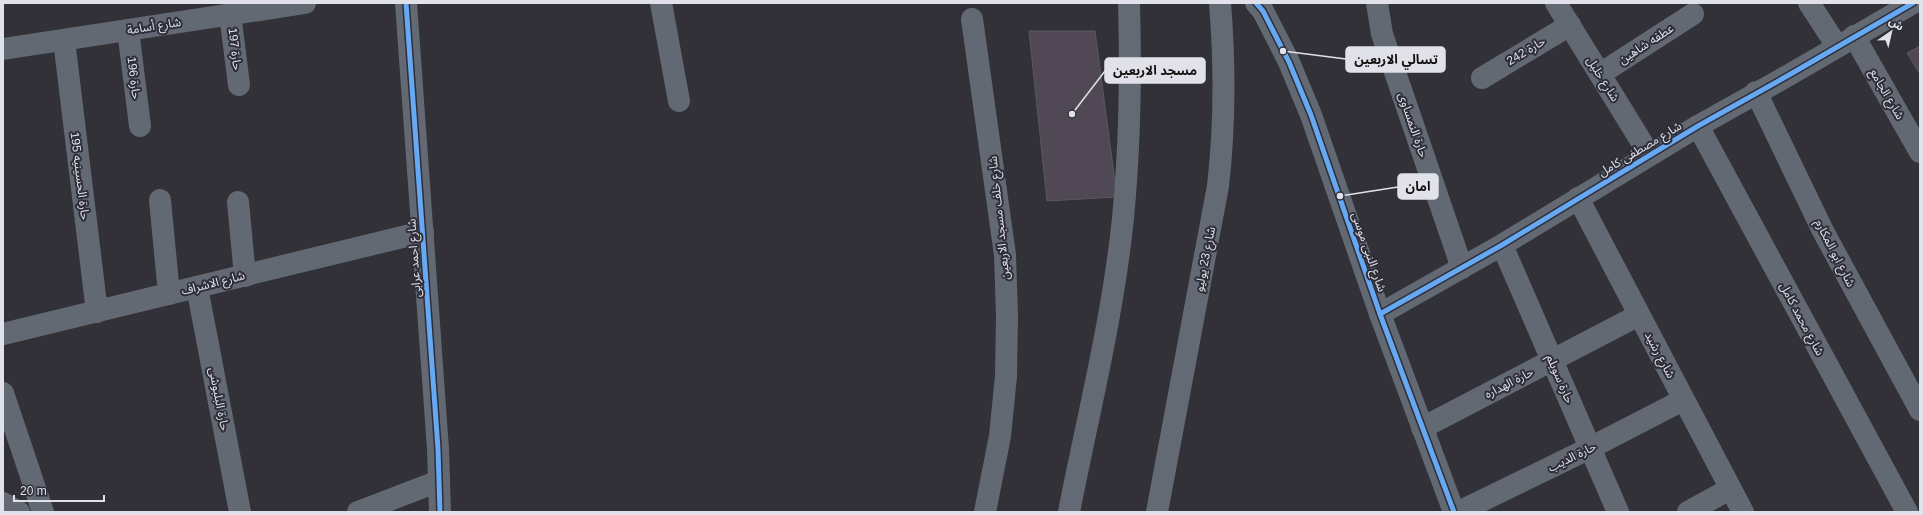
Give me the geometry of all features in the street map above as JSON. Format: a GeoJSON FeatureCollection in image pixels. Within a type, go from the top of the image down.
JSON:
{"type":"FeatureCollection","features":[{"type":"Feature","properties":{"kind":"main road"},"geometry":{"type":"LineString","coordinates":[[1069,512],[1113,293],[1123,218],[1130,98],[1129,3]]}},
{"type":"Feature","properties":{"kind":"main road","name":"شارع 23 يوليو"},"geometry":{"type":"LineString","coordinates":[[1157,512],[1218,186],[1224,139],[1223,48],[1220,3]]}},
{"type":"Feature","properties":{"kind":"street","name":"شارع أسامة"},"geometry":{"type":"LineString","coordinates":[[3,49],[128,30],[203,11],[230,14],[305,3]]}},
{"type":"Feature","properties":{"kind":"street","name":"شارع احمد عرابى"},"geometry":{"type":"LineString","coordinates":[[406,3],[440,512]]}},
{"type":"Feature","properties":{"kind":"street"},"geometry":{"type":"LineString","coordinates":[[661,3],[679,101]]}},
{"type":"Feature","properties":{"kind":"street","name":"شارع النبى موسى"},"geometry":{"type":"LineString","coordinates":[[1256,3],[1263,11],[1289,62],[1311,114],[1380,314],[1454,512]]}},
{"type":"Feature","properties":{"kind":"street","name":"شارع خليل"},"geometry":{"type":"LineString","coordinates":[[1556,3],[1649,154]]}},
{"type":"Feature","properties":{"kind":"street","name":"شارع الجامع"},"geometry":{"type":"LineString","coordinates":[[1809,3],[1845,41],[1920,152]]}},
{"type":"Feature","properties":{"kind":"street","name":"شارع مصطفى كامل"},"geometry":{"type":"LineString","coordinates":[[1380,314],[1502,245],[1649,154],[1913,3]]}},
{"type":"Feature","properties":{"kind":"street","name":"حارة النمساوى"},"geometry":{"type":"LineString","coordinates":[[1381,5],[1382,34],[1462,268]]}},
{"type":"Feature","properties":{"kind":"street","name":"حارة 197"},"geometry":{"type":"LineString","coordinates":[[230,14],[239,85]]}},
{"type":"Feature","properties":{"kind":"street","name":"عطفه شاهين"},"geometry":{"type":"LineString","coordinates":[[1600,74],[1693,14]]}},
{"type":"Feature","properties":{"kind":"street","name":"شارع خلف مسجد الاربعين"},"geometry":{"type":"LineString","coordinates":[[972,19],[1005,255],[1007,316],[1006,376],[1000,436],[985,512]]}},
{"type":"Feature","properties":{"kind":"street","name":"حارة 242"},"geometry":{"type":"LineString","coordinates":[[1482,78],[1570,25]]}},
{"type":"Feature","properties":{"kind":"street","name":"حارة 196"},"geometry":{"type":"LineString","coordinates":[[128,30],[140,126]]}},
{"type":"Feature","properties":{"kind":"street","name":"حارة الحسينيه 195"},"geometry":{"type":"LineString","coordinates":[[64,40],[97,312]]}},
{"type":"Feature","properties":{"kind":"street","name":"شارع ابو المكارم"},"geometry":{"type":"LineString","coordinates":[[1756,92],[1824,231],[1920,410]]}},
{"type":"Feature","properties":{"kind":"street","name":"شارع محمد كامل"},"geometry":{"type":"LineString","coordinates":[[1698,126],[1907,512]]}},
{"type":"Feature","properties":{"kind":"street","name":"شارع رشيد"},"geometry":{"type":"LineString","coordinates":[[1578,198],[1743,512]]}},
{"type":"Feature","properties":{"kind":"street"},"geometry":{"type":"LineString","coordinates":[[160,200],[169,294]]}},
{"type":"Feature","properties":{"kind":"street"},"geometry":{"type":"LineString","coordinates":[[238,202],[245,276]]}},
{"type":"Feature","properties":{"kind":"street","name":"شارع الاشراف"},"geometry":{"type":"LineString","coordinates":[[3,334],[422,232]]}},
{"type":"Feature","properties":{"kind":"street","name":"حارة سويلم"},"geometry":{"type":"LineString","coordinates":[[1502,245],[1618,512]]}},
{"type":"Feature","properties":{"kind":"street","name":"حارة البلبوشى"},"geometry":{"type":"LineString","coordinates":[[197,287],[240,512]]}},
{"type":"Feature","properties":{"kind":"street","name":"حارة الهداره"},"geometry":{"type":"LineString","coordinates":[[1422,428],[1639,315]]}},
{"type":"Feature","properties":{"kind":"street","name":"حارة الديب"},"geometry":{"type":"LineString","coordinates":[[1459,512],[1590,448],[1683,400]]}},
{"type":"Feature","properties":{"kind":"street"},"geometry":{"type":"LineString","coordinates":[[4,401],[43,512]]}},
{"type":"Feature","properties":{"kind":"street"},"geometry":{"type":"LineString","coordinates":[[358,512],[439,481]]}},
{"type":"Feature","properties":{"kind":"street"},"geometry":{"type":"LineString","coordinates":[[1688,512],[1730,489]]}},
{"type":"Feature","properties":{"kind":"street"},"geometry":{"type":"LineString","coordinates":[[3,503],[19,512]]}},
{"type":"Feature","properties":{"kind":"building"},"geometry":{"type":"Polygon","coordinates":[[[1029,31],[1095,31],[1117,197],[1047,201],[1029,31]]]}},
{"type":"Feature","properties":{"kind":"building"},"geometry":{"type":"Polygon","coordinates":[[[1920,46],[1920,74],[1907,53],[1920,46]]]}},
{"type":"Feature","properties":{"kind":"cycle path"},"geometry":{"type":"LineString","coordinates":[[406,3],[438,449],[440,512]]}},
{"type":"Feature","properties":{"kind":"cycle path"},"geometry":{"type":"LineString","coordinates":[[1256,3],[1263,11],[1289,62],[1311,115],[1380,314],[1454,512]]}},
{"type":"Feature","properties":{"kind":"cycle path"},"geometry":{"type":"LineString","coordinates":[[1380,314],[1502,245],[1698,126],[1913,3]]}},
{"type":"Feature","properties":{"kind":"place","name":"تسالي الاربعين"},"geometry":{"type":"Point","coordinates":[1283,51]}},
{"type":"Feature","properties":{"kind":"place","name":"مسجد الاربعين"},"geometry":{"type":"Point","coordinates":[1072,114]}},
{"type":"Feature","properties":{"kind":"place","name":"امان"},"geometry":{"type":"Point","coordinates":[1340,196]}}]}
